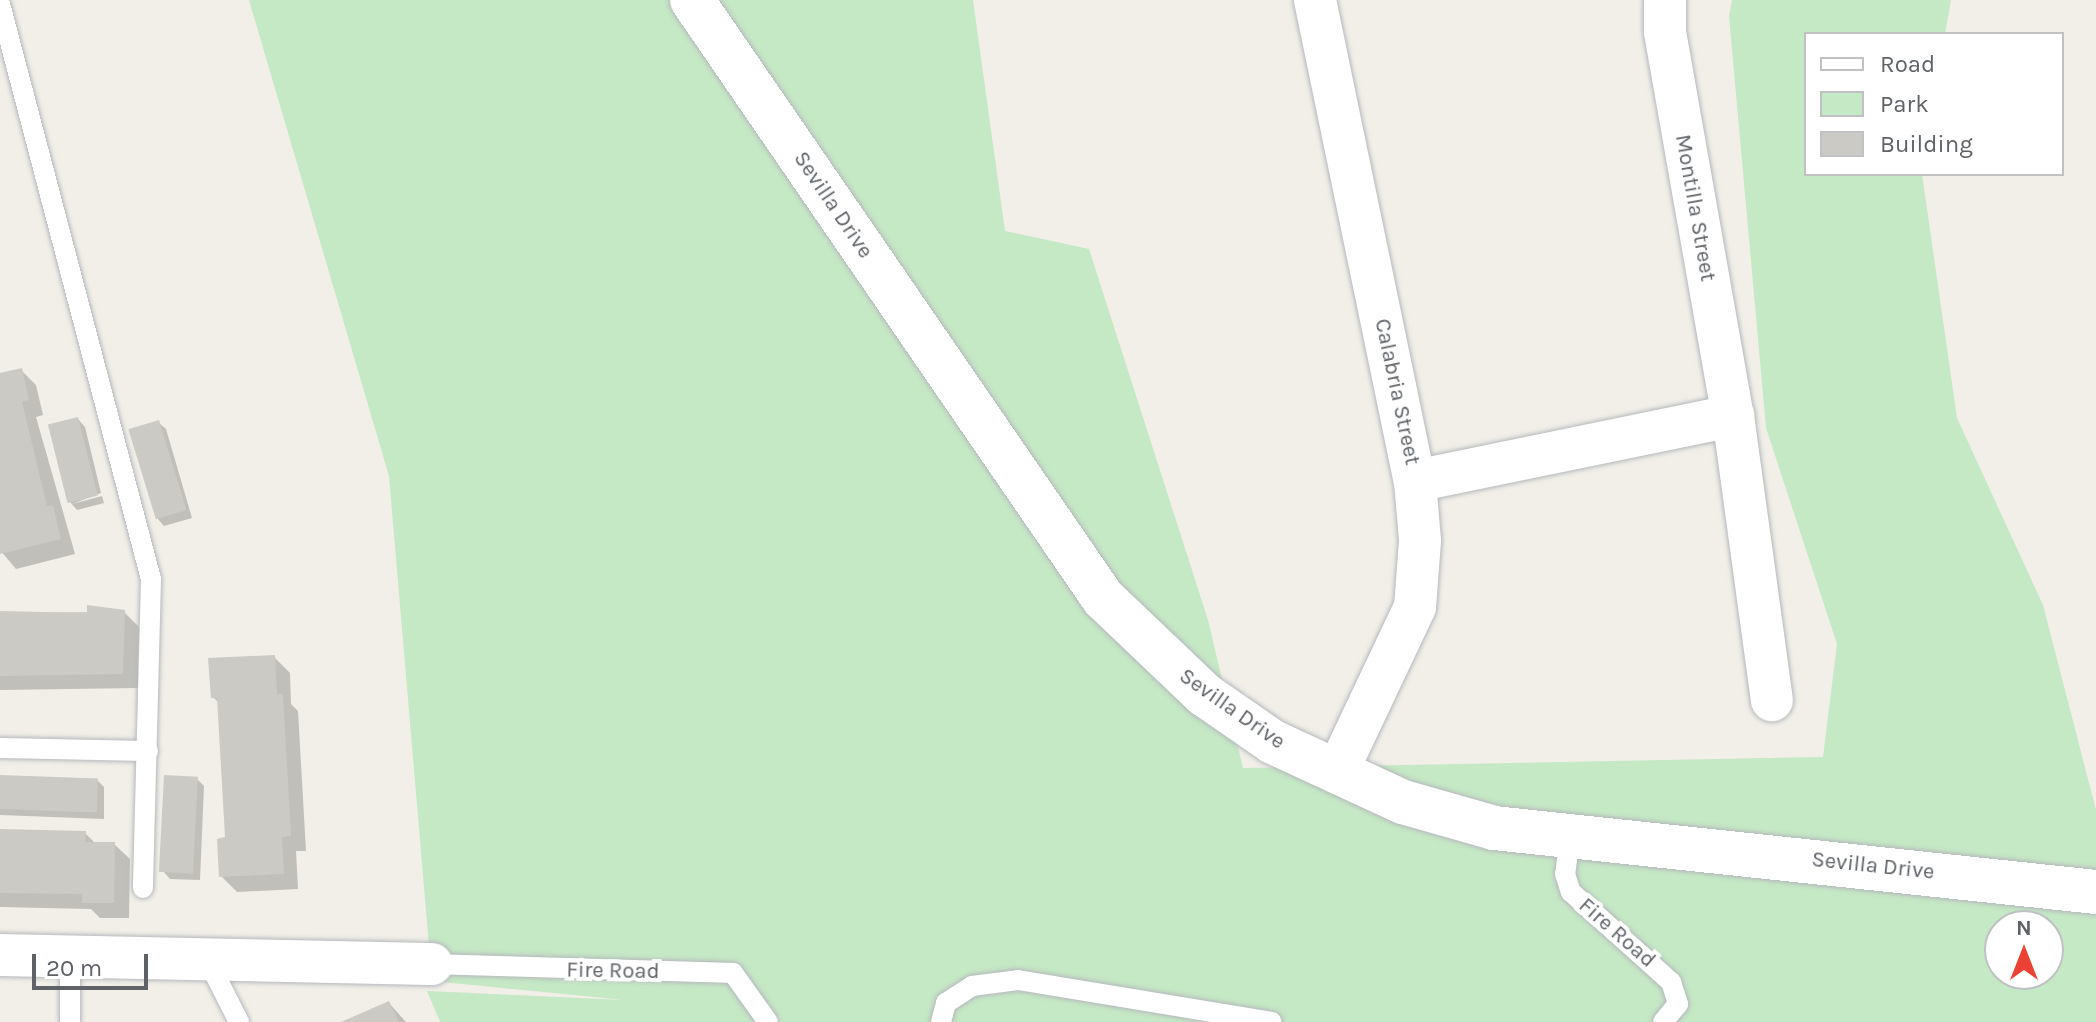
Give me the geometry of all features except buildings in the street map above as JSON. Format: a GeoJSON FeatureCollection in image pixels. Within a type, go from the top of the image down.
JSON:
{"type":"FeatureCollection","features":[{"type":"Feature","properties":{"kind":"street","name":"Sevilla Drive"},"geometry":{"type":"LineString","coordinates":[[692,0],[1103,598],[1205,695],[1273,742],[1403,802],[1494,828],[2096,892]]}},
{"type":"Feature","properties":{"kind":"street","name":"Calabria Street"},"geometry":{"type":"LineString","coordinates":[[1315,0],[1415,481],[1420,541],[1415,607],[1337,772]]}},
{"type":"Feature","properties":{"kind":"street","name":"Montilla Street"},"geometry":{"type":"LineString","coordinates":[[1665,0],[1665,32],[1733,416],[1772,700]]}},
{"type":"Feature","properties":{"kind":"street"},"geometry":{"type":"LineString","coordinates":[[1415,481],[1733,416]]}},
{"type":"Feature","properties":{"kind":"street"},"geometry":{"type":"LineString","coordinates":[[0,955],[432,964]]}},
{"type":"Feature","properties":{"kind":"lane"},"geometry":{"type":"LineString","coordinates":[[0,4],[151,579],[143,888]]}},
{"type":"Feature","properties":{"kind":"lane"},"geometry":{"type":"LineString","coordinates":[[0,748],[148,751]]}},
{"type":"Feature","properties":{"kind":"lane","name":"Fire Road"},"geometry":{"type":"LineString","coordinates":[[1570,835],[1565,874],[1571,892],[1671,982],[1678,1004],[1663,1022]]}},
{"type":"Feature","properties":{"kind":"lane"},"geometry":{"type":"LineString","coordinates":[[70,956],[70,1022]]}},
{"type":"Feature","properties":{"kind":"lane"},"geometry":{"type":"LineString","coordinates":[[206,957],[239,1022]]}},
{"type":"Feature","properties":{"kind":"lane","name":"Fire Road"},"geometry":{"type":"LineString","coordinates":[[432,964],[733,973],[768,1022]]}},
{"type":"Feature","properties":{"kind":"lane"},"geometry":{"type":"LineString","coordinates":[[941,1022],[946,1003],[972,986],[1018,980],[1272,1022]]}},
{"type":"Feature","properties":{"kind":"green space"},"geometry":{"type":"Polygon","coordinates":[[[249,0],[973,0],[1005,231],[1089,249],[1208,620],[1243,768],[1823,757],[1837,644],[1766,428],[1729,16],[1732,0],[1951,0],[1945,32],[1804,32],[1804,176],[1922,176],[1957,418],[2043,605],[2096,810],[2096,1022],[440,1022],[427,991],[624,1000],[432,981],[389,476],[249,0]]]}}]}
